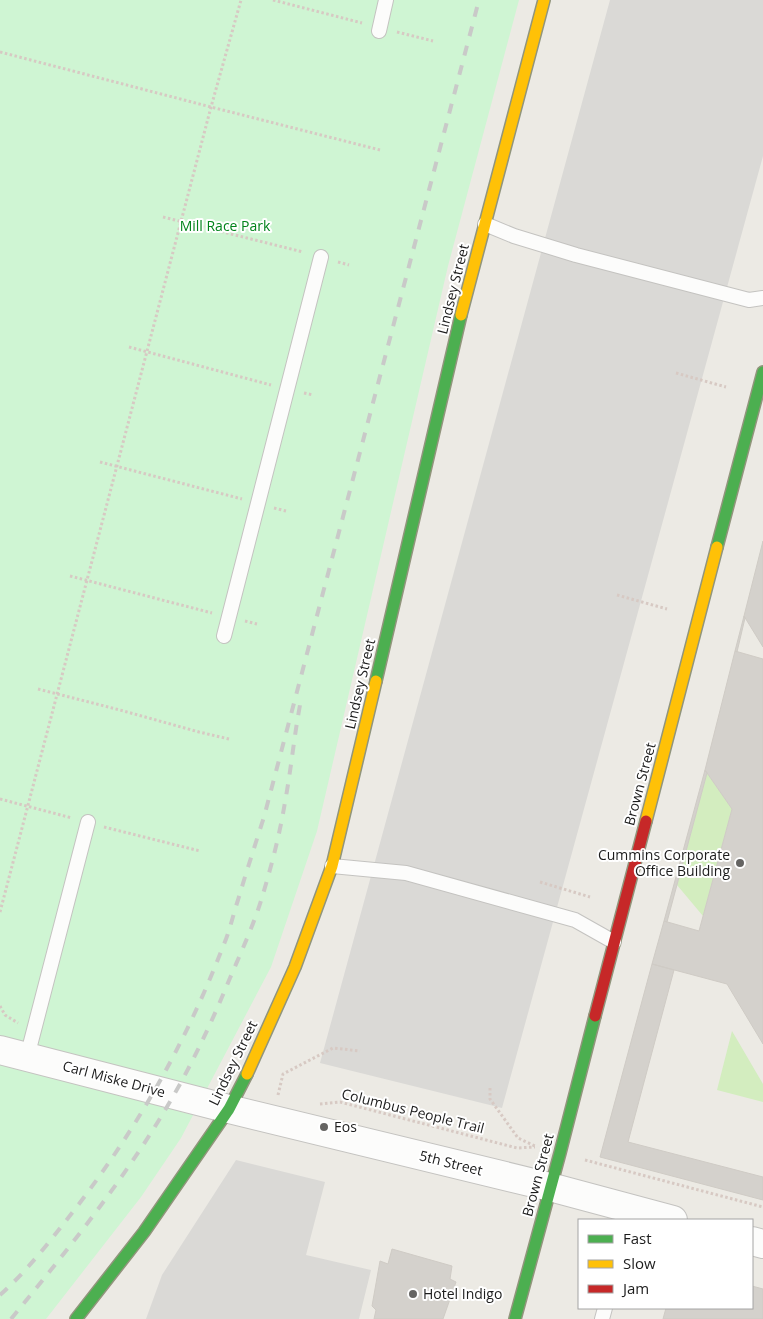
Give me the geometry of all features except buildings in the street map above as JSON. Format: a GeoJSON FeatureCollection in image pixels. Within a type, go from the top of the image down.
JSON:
{"type":"FeatureCollection","features":[{"type":"Feature","properties":{"kind":"main road","name":"Lindsey Street"},"geometry":{"type":"LineString","coordinates":[[76,1319],[144,1232],[235,1098],[294,967],[332,866],[468,287],[544,0]]}},
{"type":"Feature","properties":{"kind":"main road","name":"Brown Street"},"geometry":{"type":"LineString","coordinates":[[515,1319],[763,372]]}},
{"type":"Feature","properties":{"kind":"street","name":"Carl Miske Drive"},"geometry":{"type":"LineString","coordinates":[[0,1050],[235,1098]]}},
{"type":"Feature","properties":{"kind":"street","name":"5th Street"},"geometry":{"type":"LineString","coordinates":[[235,1098],[550,1188],[629,1215],[664,1219]]}},
{"type":"Feature","properties":{"kind":"lane"},"geometry":{"type":"LineString","coordinates":[[380,30],[386,0]]}},
{"type":"Feature","properties":{"kind":"lane"},"geometry":{"type":"LineString","coordinates":[[485,224],[514,236],[576,255],[749,300],[763,298]]}},
{"type":"Feature","properties":{"kind":"lane"},"geometry":{"type":"LineString","coordinates":[[224,636],[321,257]]}},
{"type":"Feature","properties":{"kind":"lane"},"geometry":{"type":"LineString","coordinates":[[27,1057],[88,822]]}},
{"type":"Feature","properties":{"kind":"lane"},"geometry":{"type":"LineString","coordinates":[[332,866],[406,873],[575,920],[614,942]]}},
{"type":"Feature","properties":{"kind":"path"},"geometry":{"type":"LineString","coordinates":[[0,912],[211,107],[241,0]]}},
{"type":"Feature","properties":{"kind":"path"},"geometry":{"type":"LineString","coordinates":[[273,0],[380,30],[433,41]]}},
{"type":"Feature","properties":{"kind":"path"},"geometry":{"type":"LineString","coordinates":[[0,52],[380,150]]}},
{"type":"Feature","properties":{"kind":"path"},"geometry":{"type":"LineString","coordinates":[[163,217],[349,265]]}},
{"type":"Feature","properties":{"kind":"path"},"geometry":{"type":"LineString","coordinates":[[129,348],[314,396]]}},
{"type":"Feature","properties":{"kind":"path"},"geometry":{"type":"LineString","coordinates":[[676,373],[726,388]]}},
{"type":"Feature","properties":{"kind":"path"},"geometry":{"type":"LineString","coordinates":[[100,462],[286,511]]}},
{"type":"Feature","properties":{"kind":"path"},"geometry":{"type":"LineString","coordinates":[[70,576],[258,624]]}},
{"type":"Feature","properties":{"kind":"path"},"geometry":{"type":"LineString","coordinates":[[617,596],[667,609]]}},
{"type":"Feature","properties":{"kind":"path"},"geometry":{"type":"LineString","coordinates":[[38,689],[229,739]]}},
{"type":"Feature","properties":{"kind":"path"},"geometry":{"type":"LineString","coordinates":[[540,882],[590,897]]}},
{"type":"Feature","properties":{"kind":"path"},"geometry":{"type":"LineString","coordinates":[[235,1098],[277,1098],[283,1074],[333,1048],[360,1050]]}},
{"type":"Feature","properties":{"kind":"path"},"geometry":{"type":"LineString","coordinates":[[490,1088],[490,1099],[518,1138],[537,1147]]}},
{"type":"Feature","properties":{"kind":"path","name":"Columbus People Trail"},"geometry":{"type":"LineString","coordinates":[[316,1104],[340,1102],[517,1148],[537,1147],[763,1207]]}},
{"type":"Feature","properties":{"kind":"shaded area"},"geometry":{"type":"Polygon","coordinates":[[[610,0],[763,0],[763,156],[502,1108],[320,1063],[610,0]]]}},
{"type":"Feature","properties":{"kind":"shaded area"},"geometry":{"type":"Polygon","coordinates":[[[236,1160],[325,1182],[306,1255],[371,1270],[359,1319],[146,1319],[162,1275],[236,1160]]]}},
{"type":"Feature","properties":{"kind":"green space","name":"Mill Race Park"},"geometry":{"type":"Polygon","coordinates":[[[0,0],[519,0],[448,266],[317,831],[271,967],[181,1138],[141,1197],[46,1319],[0,1319],[0,0]]]}},
{"type":"Feature","properties":{"kind":"green space"},"geometry":{"type":"Polygon","coordinates":[[[707,773],[732,809],[703,916],[677,885],[707,773]]]}},
{"type":"Feature","properties":{"kind":"green space"},"geometry":{"type":"Polygon","coordinates":[[[732,1031],[763,1084],[763,1102],[717,1090],[732,1031]]]}},
{"type":"Feature","properties":{"kind":"railway"},"geometry":{"type":"LineString","coordinates":[[0,1295],[29,1266],[72,1213],[139,1117],[193,1016],[226,939],[264,817],[479,0]]}},
{"type":"Feature","properties":{"kind":"railway"},"geometry":{"type":"LineString","coordinates":[[11,1319],[77,1237],[138,1152],[175,1093],[218,1007],[260,904],[276,848],[300,705]]}},
{"type":"Feature","properties":{"kind":"traffic: fast"},"geometry":{"type":"LineString","coordinates":[[376,681],[461,315]]}},
{"type":"Feature","properties":{"kind":"traffic: fast"},"geometry":{"type":"LineString","coordinates":[[717,547],[763,372]]}},
{"type":"Feature","properties":{"kind":"traffic: fast"},"geometry":{"type":"LineString","coordinates":[[515,1319],[595,1016]]}},
{"type":"Feature","properties":{"kind":"traffic: fast"},"geometry":{"type":"LineString","coordinates":[[76,1319],[144,1232],[229,1109],[247,1074]]}},
{"type":"Feature","properties":{"kind":"traffic: slow"},"geometry":{"type":"LineString","coordinates":[[461,315],[544,0]]}},
{"type":"Feature","properties":{"kind":"traffic: slow"},"geometry":{"type":"LineString","coordinates":[[646,821],[717,547]]}},
{"type":"Feature","properties":{"kind":"traffic: slow"},"geometry":{"type":"LineString","coordinates":[[247,1074],[295,967],[332,866],[376,681]]}},
{"type":"Feature","properties":{"kind":"traffic: jam"},"geometry":{"type":"LineString","coordinates":[[595,1016],[646,821]]}},
{"type":"Feature","properties":{"kind":"place","name":"Cummins Corporate Office Building"},"geometry":{"type":"Point","coordinates":[740,863]}},
{"type":"Feature","properties":{"kind":"place","name":"Eos"},"geometry":{"type":"Point","coordinates":[324,1127]}},
{"type":"Feature","properties":{"kind":"place","name":"Hotel Indigo"},"geometry":{"type":"Point","coordinates":[413,1294]}}]}
